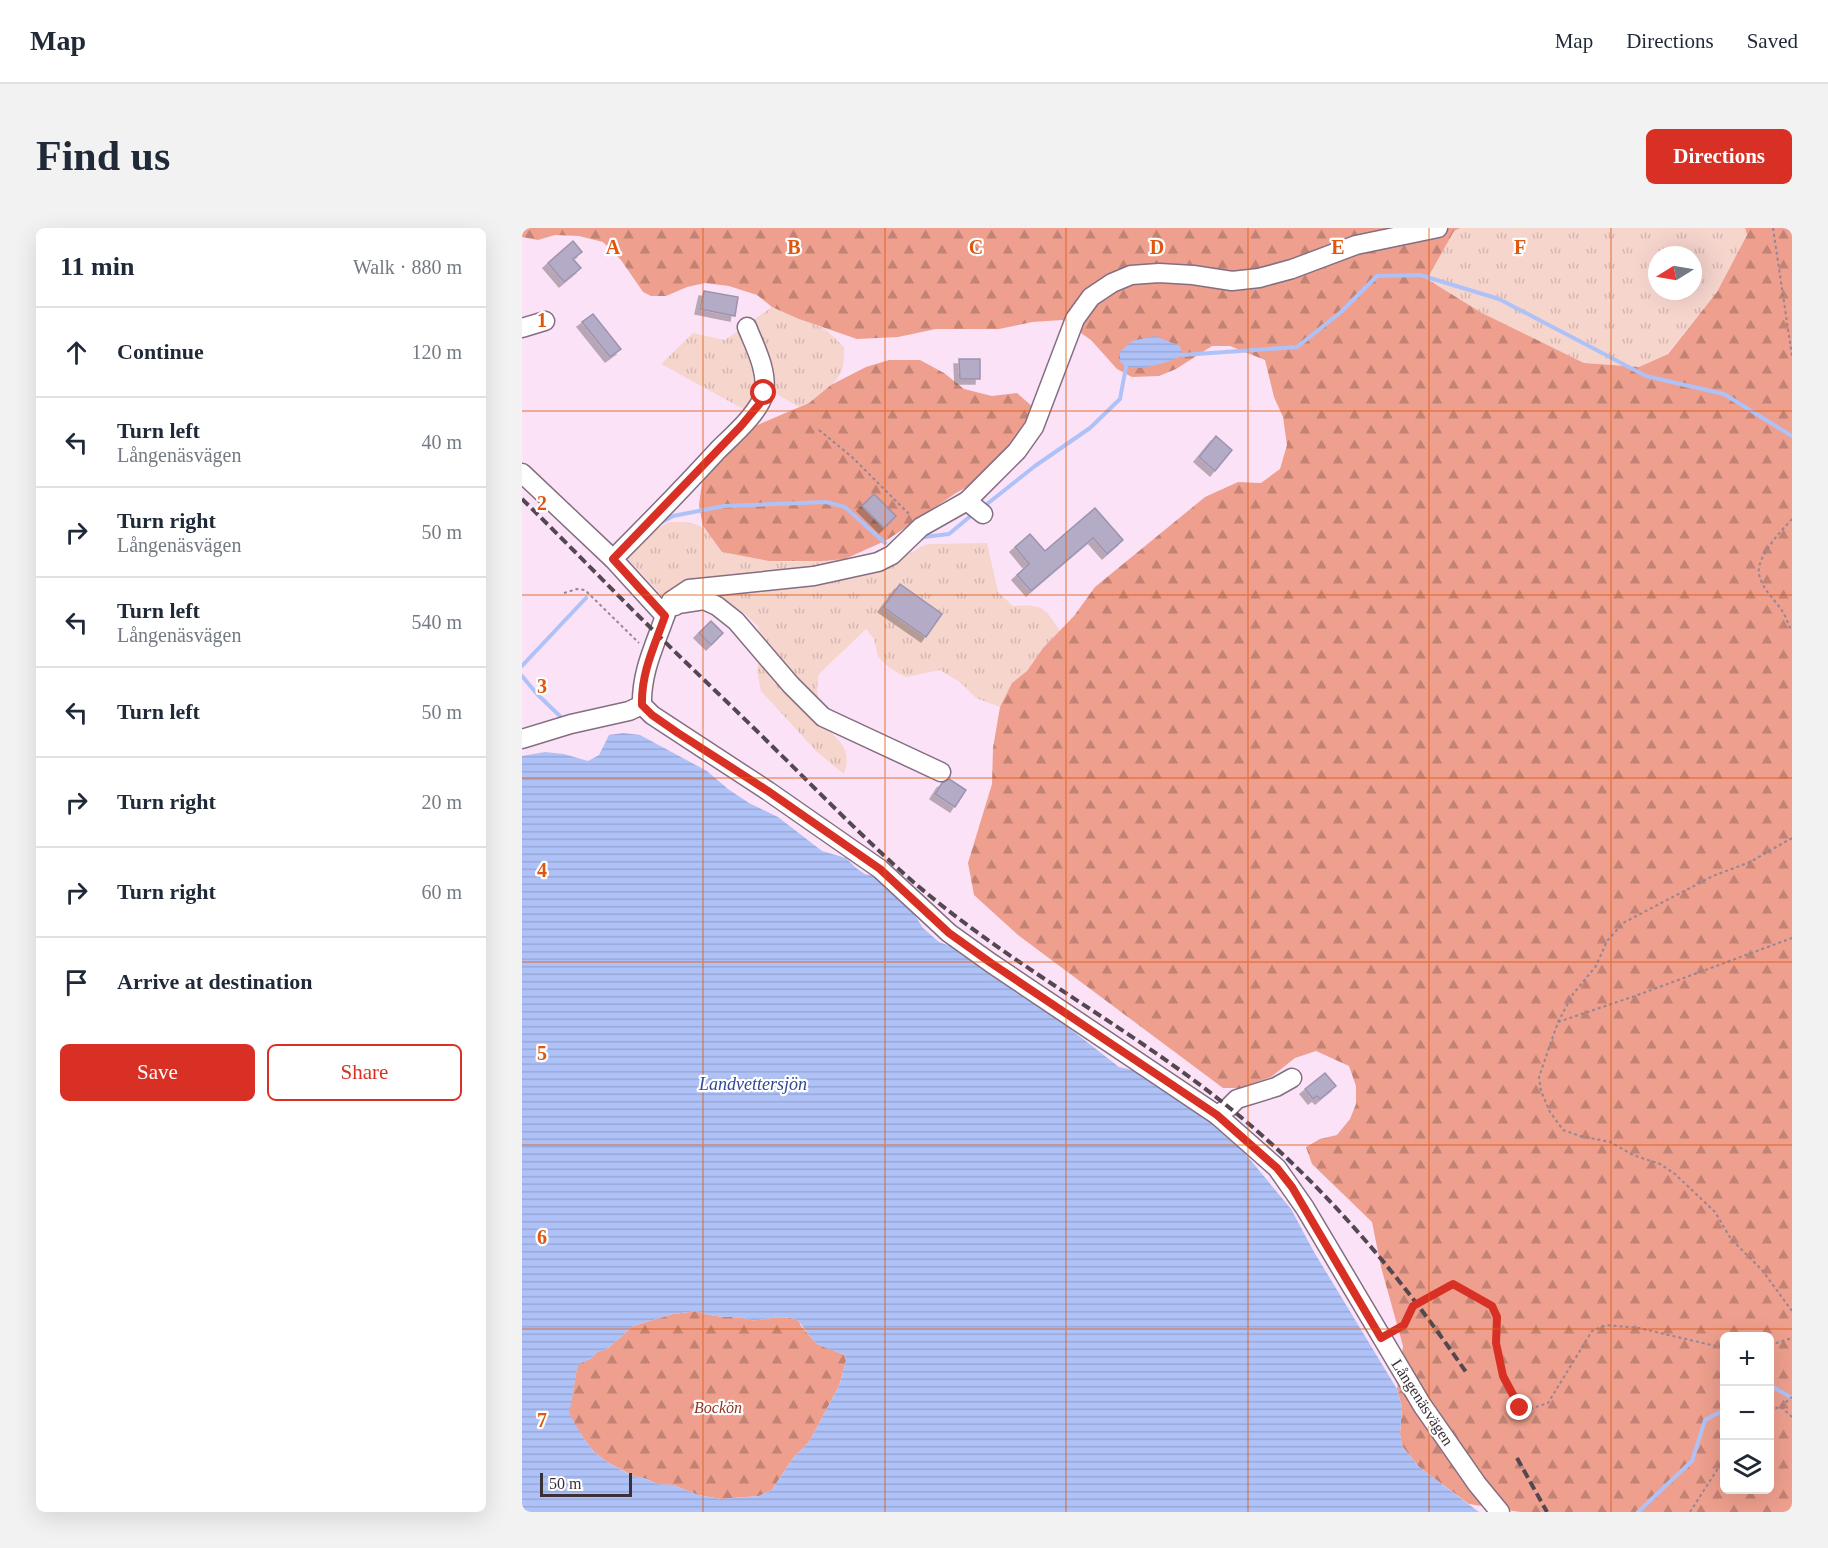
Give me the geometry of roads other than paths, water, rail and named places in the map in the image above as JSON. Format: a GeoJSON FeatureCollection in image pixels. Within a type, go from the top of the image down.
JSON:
{"type":"FeatureCollection","features":[{"type":"Feature","properties":{"kind":"street"},"geometry":{"type":"LineString","coordinates":[[522,739],[571,724],[629,711],[642,705],[642,691],[650,653],[671,601],[689,589],[814,576],[878,562],[892,555],[921,527],[976,508],[1034,427],[1075,319],[1091,297],[1112,283],[1131,275],[1159,273],[1232,281],[1259,278],[1293,269],[1356,245],[1438,228]]}},
{"type":"Feature","properties":{"kind":"street"},"geometry":{"type":"LineString","coordinates":[[522,328],[545,321]]}},
{"type":"Feature","properties":{"kind":"street"},"geometry":{"type":"LineString","coordinates":[[613,559],[741,426],[761,402],[764,393],[763,375],[747,327]]}},
{"type":"Feature","properties":{"kind":"street"},"geometry":{"type":"LineString","coordinates":[[522,474],[613,559],[665,616]]}},
{"type":"Feature","properties":{"kind":"street"},"geometry":{"type":"LineString","coordinates":[[665,616],[678,604],[693,601],[704,600],[717,606],[736,621],[791,685],[823,717],[941,772]]}},
{"type":"Feature","properties":{"kind":"street","name":"Långenäsvägen"},"geometry":{"type":"LineString","coordinates":[[642,705],[678,733],[768,791],[880,869],[949,933],[1217,1115],[1277,1168],[1292,1187],[1422,1405],[1477,1484],[1500,1512]]}},
{"type":"Feature","properties":{"kind":"street"},"geometry":{"type":"LineString","coordinates":[[1217,1115],[1237,1100],[1276,1087],[1292,1078]]}},
{"type":"Feature","properties":{"kind":"water"},"geometry":{"type":"Polygon","coordinates":[[[1155,336],[1180,346],[1182,355],[1166,362],[1139,368],[1120,362],[1120,352],[1132,341],[1155,336]]]}},
{"type":"Feature","properties":{"kind":"water","name":"Landvettersjön"},"geometry":{"type":"Polygon","coordinates":[[[623,733],[640,735],[707,771],[749,803],[778,817],[822,851],[846,858],[865,874],[879,877],[912,911],[923,928],[939,942],[964,951],[991,975],[1054,1012],[1069,1028],[1119,1067],[1137,1071],[1148,1077],[1162,1090],[1172,1091],[1233,1139],[1291,1209],[1314,1252],[1397,1389],[1402,1407],[1400,1434],[1402,1446],[1419,1467],[1479,1512],[522,1512],[522,756],[545,752],[564,754],[588,761],[599,755],[609,735],[623,733]],[[697,1311],[673,1314],[633,1326],[607,1349],[597,1352],[590,1359],[578,1365],[569,1413],[594,1452],[632,1476],[657,1484],[673,1485],[698,1495],[721,1499],[759,1496],[772,1490],[793,1458],[809,1442],[839,1386],[846,1361],[845,1355],[817,1344],[799,1321],[794,1319],[753,1320],[697,1311]]]}},
{"type":"Feature","properties":{"kind":"waterway"},"geometry":{"type":"LineString","coordinates":[[1182,355],[1297,347],[1341,312],[1377,276],[1420,275],[1499,299],[1646,376],[1724,394],[1792,436]]}},
{"type":"Feature","properties":{"kind":"waterway"},"geometry":{"type":"LineString","coordinates":[[982,508],[1035,466],[1090,428],[1120,399],[1126,367]]}},
{"type":"Feature","properties":{"kind":"waterway"},"geometry":{"type":"LineString","coordinates":[[660,523],[673,516],[724,506],[826,502],[845,507],[885,543]]}},
{"type":"Feature","properties":{"kind":"waterway"},"geometry":{"type":"LineString","coordinates":[[920,539],[949,534],[973,514]]}},
{"type":"Feature","properties":{"kind":"waterway"},"geometry":{"type":"LineString","coordinates":[[522,666],[586,598]]}},
{"type":"Feature","properties":{"kind":"waterway"},"geometry":{"type":"LineString","coordinates":[[522,676],[565,721]]}},
{"type":"Feature","properties":{"kind":"waterway"},"geometry":{"type":"LineString","coordinates":[[1772,1386],[1792,1398]]}},
{"type":"Feature","properties":{"kind":"waterway"},"geometry":{"type":"LineString","coordinates":[[1638,1512],[1692,1461],[1705,1420],[1720,1412]]}},
{"type":"Feature","properties":{"kind":"railway"},"geometry":{"type":"LineString","coordinates":[[522,499],[844,817],[918,886],[994,944],[1193,1080],[1265,1138],[1329,1200],[1359,1233],[1415,1302],[1468,1375]]}},
{"type":"Feature","properties":{"kind":"railway"},"geometry":{"type":"LineString","coordinates":[[1517,1458],[1547,1512]]}},
{"type":"Feature","properties":{"kind":"park label","name":"Bockön"},"geometry":{"type":"Point","coordinates":[718,1407]}}]}
